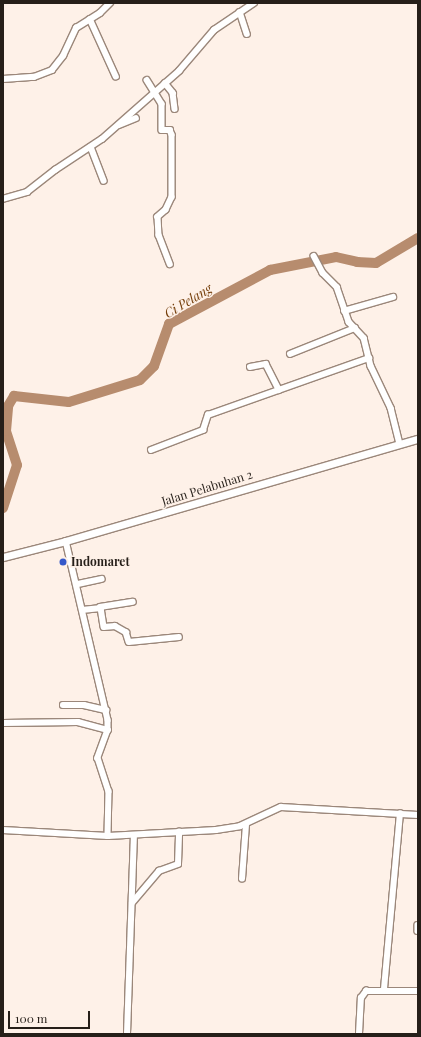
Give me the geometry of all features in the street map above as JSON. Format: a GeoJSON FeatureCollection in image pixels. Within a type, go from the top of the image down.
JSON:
{"type":"FeatureCollection","features":[{"type":"Feature","properties":{"kind":"main road","name":"Jalan Pelabuhan 2"},"geometry":{"type":"LineString","coordinates":[[3,557],[66,541],[418,439]]}},
{"type":"Feature","properties":{"kind":"street"},"geometry":{"type":"LineString","coordinates":[[3,79],[34,77],[48,72],[62,56],[76,28],[110,3]]}},
{"type":"Feature","properties":{"kind":"street"},"geometry":{"type":"LineString","coordinates":[[3,199],[27,192],[55,170],[90,147],[184,66],[214,30],[254,3]]}},
{"type":"Feature","properties":{"kind":"street"},"geometry":{"type":"LineString","coordinates":[[240,12],[247,34]]}},
{"type":"Feature","properties":{"kind":"street"},"geometry":{"type":"LineString","coordinates":[[90,19],[116,76]]}},
{"type":"Feature","properties":{"kind":"street"},"geometry":{"type":"LineString","coordinates":[[147,80],[162,104],[162,130],[170,130],[172,135],[172,197],[166,210],[158,217],[158,235],[170,264]]}},
{"type":"Feature","properties":{"kind":"street"},"geometry":{"type":"LineString","coordinates":[[165,83],[173,93],[175,109]]}},
{"type":"Feature","properties":{"kind":"street"},"geometry":{"type":"LineString","coordinates":[[116,125],[136,118]]}},
{"type":"Feature","properties":{"kind":"street"},"geometry":{"type":"LineString","coordinates":[[90,147],[104,181]]}},
{"type":"Feature","properties":{"kind":"street"},"geometry":{"type":"LineString","coordinates":[[314,256],[318,264],[337,287],[344,311],[355,328],[364,338],[369,358],[391,408],[400,444]]}},
{"type":"Feature","properties":{"kind":"street"},"geometry":{"type":"LineString","coordinates":[[344,311],[393,297]]}},
{"type":"Feature","properties":{"kind":"street"},"geometry":{"type":"LineString","coordinates":[[290,354],[355,328]]}},
{"type":"Feature","properties":{"kind":"street"},"geometry":{"type":"LineString","coordinates":[[151,450],[203,430],[208,415],[369,358]]}},
{"type":"Feature","properties":{"kind":"street"},"geometry":{"type":"LineString","coordinates":[[250,367],[266,364],[279,390]]}},
{"type":"Feature","properties":{"kind":"street"},"geometry":{"type":"LineString","coordinates":[[66,541],[78,584],[82,610],[106,710],[108,730],[98,758],[109,791],[108,836]]}},
{"type":"Feature","properties":{"kind":"street"},"geometry":{"type":"LineString","coordinates":[[78,584],[101,579]]}},
{"type":"Feature","properties":{"kind":"street"},"geometry":{"type":"LineString","coordinates":[[82,610],[133,602]]}},
{"type":"Feature","properties":{"kind":"street"},"geometry":{"type":"LineString","coordinates":[[100,607],[104,627],[115,626],[126,632],[129,642],[179,637]]}},
{"type":"Feature","properties":{"kind":"street"},"geometry":{"type":"LineString","coordinates":[[63,705],[84,705],[106,710]]}},
{"type":"Feature","properties":{"kind":"street"},"geometry":{"type":"LineString","coordinates":[[3,722],[78,722],[108,730]]}},
{"type":"Feature","properties":{"kind":"street"},"geometry":{"type":"LineString","coordinates":[[3,830],[134,836],[231,829],[246,824],[281,807],[418,815]]}},
{"type":"Feature","properties":{"kind":"street"},"geometry":{"type":"LineString","coordinates":[[384,989],[400,814]]}},
{"type":"Feature","properties":{"kind":"street"},"geometry":{"type":"LineString","coordinates":[[242,879],[246,824]]}},
{"type":"Feature","properties":{"kind":"street"},"geometry":{"type":"LineString","coordinates":[[132,903],[159,871],[178,864],[179,832]]}},
{"type":"Feature","properties":{"kind":"street"},"geometry":{"type":"LineString","coordinates":[[127,1034],[134,836]]}},
{"type":"Feature","properties":{"kind":"street"},"geometry":{"type":"LineString","coordinates":[[418,925],[418,931]]}},
{"type":"Feature","properties":{"kind":"street"},"geometry":{"type":"LineString","coordinates":[[358,1034],[362,994],[370,989],[418,991]]}},
{"type":"Feature","properties":{"kind":"waterway","name":"Ci Pelang"},"geometry":{"type":"LineString","coordinates":[[3,508],[17,465],[6,431],[8,406],[14,396],[69,402],[140,380],[154,366],[169,324],[270,270],[336,257],[357,262],[376,263],[418,238]]}},
{"type":"Feature","properties":{"kind":"place","name":"Indomaret"},"geometry":{"type":"Point","coordinates":[63,562]}}]}
